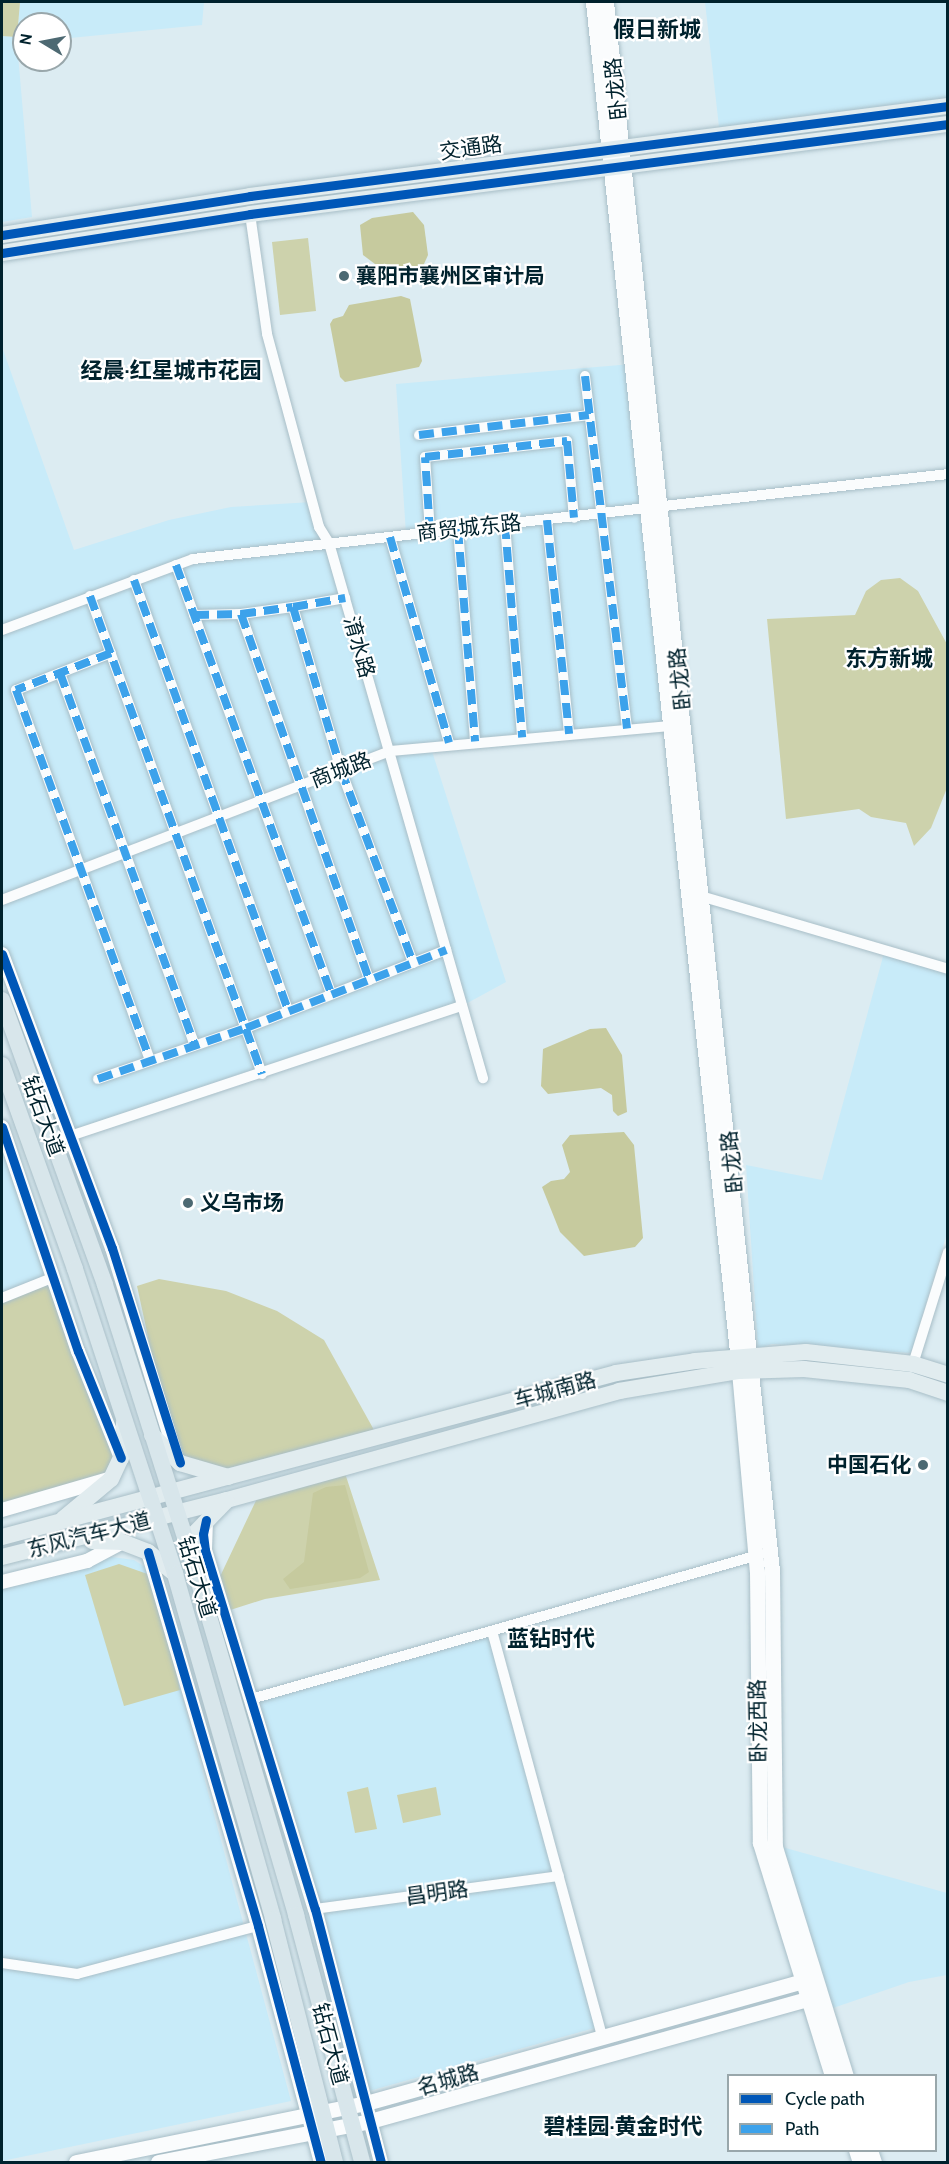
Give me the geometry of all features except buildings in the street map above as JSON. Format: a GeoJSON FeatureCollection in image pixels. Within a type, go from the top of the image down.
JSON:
{"type":"FeatureCollection","features":[{"type":"Feature","properties":{"kind":"highway","name":"钻石大道"},"geometry":{"type":"LineString","coordinates":[[2,1000],[107,1290],[193,1562],[296,1915],[362,2163]]}},
{"type":"Feature","properties":{"kind":"highway","name":"钻石大道"},"geometry":{"type":"LineString","coordinates":[[2,1065],[75,1269],[174,1575],[212,1705],[320,2133],[336,2163]]}},
{"type":"Feature","properties":{"kind":"main road","name":"卧龙路"},"geometry":{"type":"LineString","coordinates":[[592,2],[616,147]]}},
{"type":"Feature","properties":{"kind":"main road","name":"卧龙路"},"geometry":{"type":"LineString","coordinates":[[606,2],[616,147],[655,509],[704,897],[745,1364]]}},
{"type":"Feature","properties":{"kind":"main road","name":"交通路"},"geometry":{"type":"LineString","coordinates":[[2,235],[250,196],[616,147],[793,129],[948,106]]}},
{"type":"Feature","properties":{"kind":"main road","name":"交通路"},"geometry":{"type":"LineString","coordinates":[[2,253],[250,214],[948,124]]}},
{"type":"Feature","properties":{"kind":"main road","name":"卧龙路"},"geometry":{"type":"LineString","coordinates":[[655,509],[668,726],[745,1364]]}},
{"type":"Feature","properties":{"kind":"main road","name":"车城南路"},"geometry":{"type":"LineString","coordinates":[[177,1513],[619,1391],[806,1352],[913,1364],[948,1375]]}},
{"type":"Feature","properties":{"kind":"main road","name":"车城南路"},"geometry":{"type":"LineString","coordinates":[[170,1493],[235,1478],[615,1373],[745,1364],[909,1380],[948,1393]]}},
{"type":"Feature","properties":{"kind":"main road","name":"卧龙西路"},"geometry":{"type":"LineString","coordinates":[[745,1364],[755,1556],[760,1843],[810,1979]]}},
{"type":"Feature","properties":{"kind":"main road","name":"卧龙西路"},"geometry":{"type":"LineString","coordinates":[[745,1364],[772,1571],[775,1847],[810,1979],[832,2074]]}},
{"type":"Feature","properties":{"kind":"main road"},"geometry":{"type":"LineString","coordinates":[[58,1523],[111,1479],[121,1458],[124,1422]]}},
{"type":"Feature","properties":{"kind":"main road"},"geometry":{"type":"LineString","coordinates":[[152,1435],[180,1463],[235,1478]]}},
{"type":"Feature","properties":{"kind":"main road","name":"东风汽车大道"},"geometry":{"type":"LineString","coordinates":[[2,1537],[149,1501],[170,1493]]}},
{"type":"Feature","properties":{"kind":"main road"},"geometry":{"type":"LineString","coordinates":[[193,1562],[196,1532],[227,1500]]}},
{"type":"Feature","properties":{"kind":"main road","name":"东风汽车大道"},"geometry":{"type":"LineString","coordinates":[[2,1557],[177,1513]]}},
{"type":"Feature","properties":{"kind":"main road"},"geometry":{"type":"LineString","coordinates":[[67,1541],[122,1542],[147,1552],[174,1575]]}},
{"type":"Feature","properties":{"kind":"main road","name":"名城路"},"geometry":{"type":"LineString","coordinates":[[76,2163],[366,2103],[810,1979]]}},
{"type":"Feature","properties":{"kind":"main road","name":"卧龙西路"},"geometry":{"type":"LineString","coordinates":[[814,1997],[845,2074]]}},
{"type":"Feature","properties":{"kind":"main road","name":"名城路"},"geometry":{"type":"LineString","coordinates":[[158,2163],[320,2133],[370,2121],[814,1997]]}},
{"type":"Feature","properties":{"kind":"street","name":"淯水路"},"geometry":{"type":"LineString","coordinates":[[250,214],[267,334],[319,527],[329,543],[483,1078]]}},
{"type":"Feature","properties":{"kind":"street"},"geometry":{"type":"LineString","coordinates":[[585,376],[627,729]]}},
{"type":"Feature","properties":{"kind":"street"},"geometry":{"type":"LineString","coordinates":[[419,435],[590,415]]}},
{"type":"Feature","properties":{"kind":"street"},"geometry":{"type":"LineString","coordinates":[[430,532],[425,457],[567,441],[574,518]]}},
{"type":"Feature","properties":{"kind":"street","name":"商贸城东路"},"geometry":{"type":"LineString","coordinates":[[2,630],[193,559],[655,509],[948,474]]}},
{"type":"Feature","properties":{"kind":"street"},"geometry":{"type":"LineString","coordinates":[[547,520],[569,734]]}},
{"type":"Feature","properties":{"kind":"street"},"geometry":{"type":"LineString","coordinates":[[505,524],[522,737]]}},
{"type":"Feature","properties":{"kind":"street"},"geometry":{"type":"LineString","coordinates":[[458,529],[475,741]]}},
{"type":"Feature","properties":{"kind":"street"},"geometry":{"type":"LineString","coordinates":[[390,537],[449,743]]}},
{"type":"Feature","properties":{"kind":"street"},"geometry":{"type":"LineString","coordinates":[[176,565],[331,994]]}},
{"type":"Feature","properties":{"kind":"street"},"geometry":{"type":"LineString","coordinates":[[134,580],[288,1011]]}},
{"type":"Feature","properties":{"kind":"street"},"geometry":{"type":"LineString","coordinates":[[90,596],[262,1074]]}},
{"type":"Feature","properties":{"kind":"street"},"geometry":{"type":"LineString","coordinates":[[194,615],[241,614],[345,598]]}},
{"type":"Feature","properties":{"kind":"street"},"geometry":{"type":"LineString","coordinates":[[293,607],[341,770],[413,963]]}},
{"type":"Feature","properties":{"kind":"street"},"geometry":{"type":"LineString","coordinates":[[241,614],[369,980]]}},
{"type":"Feature","properties":{"kind":"street"},"geometry":{"type":"LineString","coordinates":[[111,653],[16,690],[79,871],[150,1061]]}},
{"type":"Feature","properties":{"kind":"street"},"geometry":{"type":"LineString","coordinates":[[60,673],[195,1045]]}},
{"type":"Feature","properties":{"kind":"street","name":"商城路"},"geometry":{"type":"LineString","coordinates":[[2,900],[390,751],[449,743],[668,726]]}},
{"type":"Feature","properties":{"kind":"street"},"geometry":{"type":"LineString","coordinates":[[704,897],[948,969]]}},
{"type":"Feature","properties":{"kind":"street"},"geometry":{"type":"LineString","coordinates":[[98,1079],[246,1028],[446,950]]}},
{"type":"Feature","properties":{"kind":"street"},"geometry":{"type":"LineString","coordinates":[[2,954],[116,1260],[180,1463]]}},
{"type":"Feature","properties":{"kind":"street"},"geometry":{"type":"LineString","coordinates":[[52,1142],[71,1139],[462,1006]]}},
{"type":"Feature","properties":{"kind":"street"},"geometry":{"type":"LineString","coordinates":[[2,1127],[52,1278],[121,1458]]}},
{"type":"Feature","properties":{"kind":"street"},"geometry":{"type":"LineString","coordinates":[[23,1190],[44,1184]]}},
{"type":"Feature","properties":{"kind":"street"},"geometry":{"type":"LineString","coordinates":[[913,1364],[948,1252]]}},
{"type":"Feature","properties":{"kind":"street"},"geometry":{"type":"LineString","coordinates":[[107,1290],[116,1260]]}},
{"type":"Feature","properties":{"kind":"street"},"geometry":{"type":"LineString","coordinates":[[2,1298],[75,1269]]}},
{"type":"Feature","properties":{"kind":"street"},"geometry":{"type":"LineString","coordinates":[[2,1510],[111,1479]]}},
{"type":"Feature","properties":{"kind":"street"},"geometry":{"type":"LineString","coordinates":[[206,1520],[202,1534],[206,1550],[315,1909],[381,2163]]}},
{"type":"Feature","properties":{"kind":"street"},"geometry":{"type":"LineString","coordinates":[[2,1582],[87,1561],[122,1542]]}},
{"type":"Feature","properties":{"kind":"street"},"geometry":{"type":"LineString","coordinates":[[2,1963],[77,1974],[266,1922],[217,1780],[147,1552]]}},
{"type":"Feature","properties":{"kind":"street"},"geometry":{"type":"LineString","coordinates":[[251,1699],[755,1556]]}},
{"type":"Feature","properties":{"kind":"street"},"geometry":{"type":"LineString","coordinates":[[492,1631],[602,2037]]}},
{"type":"Feature","properties":{"kind":"street"},"geometry":{"type":"LineString","coordinates":[[212,1705],[217,1780]]}},
{"type":"Feature","properties":{"kind":"street","name":"昌明路"},"geometry":{"type":"LineString","coordinates":[[315,1909],[559,1876]]}},
{"type":"Feature","properties":{"kind":"street"},"geometry":{"type":"LineString","coordinates":[[296,1915],[315,1909]]}},
{"type":"Feature","properties":{"kind":"street"},"geometry":{"type":"LineString","coordinates":[[320,2133],[321,2163]]}},
{"type":"Feature","properties":{"kind":"shaded area"},"geometry":{"type":"Polygon","coordinates":[[[20,2],[204,2],[202,25],[72,38],[72,12],[19,12],[20,2]]]}},
{"type":"Feature","properties":{"kind":"shaded area"},"geometry":{"type":"Polygon","coordinates":[[[705,2],[947,2],[947,106],[720,136],[705,2]]]}},
{"type":"Feature","properties":{"kind":"shaded area"},"geometry":{"type":"Polygon","coordinates":[[[2,36],[12,37],[12,72],[20,72],[32,217],[2,222],[2,36]]]}},
{"type":"Feature","properties":{"kind":"shaded area"},"geometry":{"type":"Polygon","coordinates":[[[2,347],[74,550],[169,520],[231,507],[312,502],[329,543],[406,534],[396,384],[632,364],[668,726],[430,745],[506,982],[462,1006],[71,1139],[2,953],[2,347]]]}},
{"type":"Feature","properties":{"kind":"shaded area"},"geometry":{"type":"Polygon","coordinates":[[[884,953],[947,974],[947,1233],[911,1353],[772,1344],[758,1349],[746,1165],[822,1180],[884,953]]]}},
{"type":"Feature","properties":{"kind":"shaded area"},"geometry":{"type":"Polygon","coordinates":[[[2,1127],[52,1278],[2,1298],[2,1127]]]}},
{"type":"Feature","properties":{"kind":"shaded area"},"geometry":{"type":"Polygon","coordinates":[[[112,1557],[134,1560],[148,1569],[291,2101],[2,2161],[2,1588],[112,1557]]]}},
{"type":"Feature","properties":{"kind":"shaded area"},"geometry":{"type":"Polygon","coordinates":[[[489,1637],[598,2027],[369,2091],[259,1700],[489,1637]]]}},
{"type":"Feature","properties":{"kind":"shaded area"},"geometry":{"type":"Polygon","coordinates":[[[782,1847],[947,1893],[947,1975],[909,1982],[833,2008],[782,1847]]]}},
{"type":"Feature","properties":{"kind":"green space"},"geometry":{"type":"Polygon","coordinates":[[[2,2],[20,2],[19,12],[12,12],[12,37],[2,36],[2,2]]]}},
{"type":"Feature","properties":{"kind":"green space"},"geometry":{"type":"Polygon","coordinates":[[[413,212],[424,225],[428,255],[420,273],[405,280],[395,279],[363,255],[360,225],[372,218],[413,212]]]}},
{"type":"Feature","properties":{"kind":"green space"},"geometry":{"type":"Polygon","coordinates":[[[308,238],[316,311],[280,315],[272,242],[308,238]]]}},
{"type":"Feature","properties":{"kind":"green space"},"geometry":{"type":"Polygon","coordinates":[[[401,296],[410,299],[422,361],[419,367],[345,382],[340,377],[330,324],[333,319],[343,316],[349,305],[401,296]]]}},
{"type":"Feature","properties":{"kind":"green space"},"geometry":{"type":"Polygon","coordinates":[[[900,578],[918,591],[948,646],[947,788],[931,828],[914,846],[906,823],[871,817],[859,809],[786,819],[767,619],[855,615],[866,591],[881,580],[900,578]]]}},
{"type":"Feature","properties":{"kind":"green space"},"geometry":{"type":"Polygon","coordinates":[[[606,1028],[622,1055],[627,1112],[618,1116],[613,1111],[612,1095],[601,1088],[548,1094],[541,1086],[543,1049],[590,1029],[606,1028]]]}},
{"type":"Feature","properties":{"kind":"green space"},"geometry":{"type":"Polygon","coordinates":[[[624,1132],[634,1145],[643,1238],[635,1247],[584,1256],[560,1232],[542,1187],[551,1181],[564,1179],[570,1172],[562,1145],[570,1135],[624,1132]]]}},
{"type":"Feature","properties":{"kind":"green space"},"geometry":{"type":"Polygon","coordinates":[[[52,1278],[121,1458],[111,1479],[2,1510],[2,1298],[52,1278]]]}},
{"type":"Feature","properties":{"kind":"green space"},"geometry":{"type":"Polygon","coordinates":[[[159,1279],[226,1291],[277,1311],[324,1340],[374,1430],[210,1473],[180,1463],[170,1439],[137,1286],[159,1279]]]}},
{"type":"Feature","properties":{"kind":"green space"},"geometry":{"type":"Polygon","coordinates":[[[343,1467],[380,1580],[265,1599],[224,1612],[216,1585],[261,1490],[343,1467]]]}},
{"type":"Feature","properties":{"kind":"green space"},"geometry":{"type":"Polygon","coordinates":[[[345,1485],[369,1572],[360,1578],[290,1589],[283,1579],[304,1562],[313,1493],[326,1487],[345,1485]]]}},
{"type":"Feature","properties":{"kind":"green space"},"geometry":{"type":"Polygon","coordinates":[[[119,1564],[156,1577],[180,1690],[124,1706],[85,1575],[119,1564]]]}},
{"type":"Feature","properties":{"kind":"green space"},"geometry":{"type":"Polygon","coordinates":[[[368,1787],[377,1829],[355,1833],[347,1792],[368,1787]]]}},
{"type":"Feature","properties":{"kind":"green space"},"geometry":{"type":"Polygon","coordinates":[[[436,1787],[441,1815],[403,1823],[397,1795],[436,1787]]]}},
{"type":"Feature","properties":{"kind":"marked path"},"geometry":{"type":"LineString","coordinates":[[585,376],[627,729]]}},
{"type":"Feature","properties":{"kind":"marked path"},"geometry":{"type":"LineString","coordinates":[[419,435],[589,415]]}},
{"type":"Feature","properties":{"kind":"marked path"},"geometry":{"type":"LineString","coordinates":[[430,532],[425,457],[567,441],[574,518]]}},
{"type":"Feature","properties":{"kind":"marked path"},"geometry":{"type":"LineString","coordinates":[[547,520],[569,734]]}},
{"type":"Feature","properties":{"kind":"marked path"},"geometry":{"type":"LineString","coordinates":[[505,524],[522,737]]}},
{"type":"Feature","properties":{"kind":"marked path"},"geometry":{"type":"LineString","coordinates":[[458,529],[475,741]]}},
{"type":"Feature","properties":{"kind":"marked path"},"geometry":{"type":"LineString","coordinates":[[390,537],[449,743]]}},
{"type":"Feature","properties":{"kind":"marked path"},"geometry":{"type":"LineString","coordinates":[[176,565],[331,994]]}},
{"type":"Feature","properties":{"kind":"marked path"},"geometry":{"type":"LineString","coordinates":[[134,580],[288,1011]]}},
{"type":"Feature","properties":{"kind":"marked path"},"geometry":{"type":"LineString","coordinates":[[90,596],[262,1074]]}},
{"type":"Feature","properties":{"kind":"marked path"},"geometry":{"type":"LineString","coordinates":[[293,607],[345,598]]}},
{"type":"Feature","properties":{"kind":"marked path"},"geometry":{"type":"LineString","coordinates":[[241,614],[293,607],[341,770],[413,963]]}},
{"type":"Feature","properties":{"kind":"marked path"},"geometry":{"type":"LineString","coordinates":[[194,615],[241,614],[369,980]]}},
{"type":"Feature","properties":{"kind":"marked path"},"geometry":{"type":"LineString","coordinates":[[111,653],[16,690],[150,1061]]}},
{"type":"Feature","properties":{"kind":"marked path"},"geometry":{"type":"LineString","coordinates":[[60,673],[195,1045]]}},
{"type":"Feature","properties":{"kind":"marked path"},"geometry":{"type":"LineString","coordinates":[[98,1079],[246,1028],[446,950]]}},
{"type":"Feature","properties":{"kind":"cycle path"},"geometry":{"type":"LineString","coordinates":[[2,235],[250,196],[948,106]]}},
{"type":"Feature","properties":{"kind":"cycle path"},"geometry":{"type":"LineString","coordinates":[[2,253],[250,214],[948,124]]}},
{"type":"Feature","properties":{"kind":"cycle path"},"geometry":{"type":"LineString","coordinates":[[2,954],[112,1248],[180,1463]]}},
{"type":"Feature","properties":{"kind":"cycle path"},"geometry":{"type":"LineString","coordinates":[[2,1127],[78,1351],[121,1458]]}},
{"type":"Feature","properties":{"kind":"cycle path"},"geometry":{"type":"LineString","coordinates":[[206,1520],[203,1534],[205,1550],[315,1909],[381,2162]]}},
{"type":"Feature","properties":{"kind":"cycle path"},"geometry":{"type":"LineString","coordinates":[[148,1552],[258,1926],[321,2162]]}},
{"type":"Feature","properties":{"kind":"place","name":"襄阳市襄州区审计局"},"geometry":{"type":"Point","coordinates":[344,276]}},
{"type":"Feature","properties":{"kind":"place","name":"义乌市场"},"geometry":{"type":"Point","coordinates":[188,1203]}},
{"type":"Feature","properties":{"kind":"place","name":"中国石化"},"geometry":{"type":"Point","coordinates":[923,1465]}},
{"type":"Feature","properties":{"kind":"district","name":"假日新城"},"geometry":{"type":"Point","coordinates":[657,30]}},
{"type":"Feature","properties":{"kind":"district","name":"经晨·红星城市花园"},"geometry":{"type":"Point","coordinates":[171,371]}},
{"type":"Feature","properties":{"kind":"district","name":"东方新城"},"geometry":{"type":"Point","coordinates":[889,659]}},
{"type":"Feature","properties":{"kind":"district","name":"蓝钻时代"},"geometry":{"type":"Point","coordinates":[551,1639]}},
{"type":"Feature","properties":{"kind":"district","name":"碧桂园·黄金时代"},"geometry":{"type":"Point","coordinates":[623,2127]}}]}
